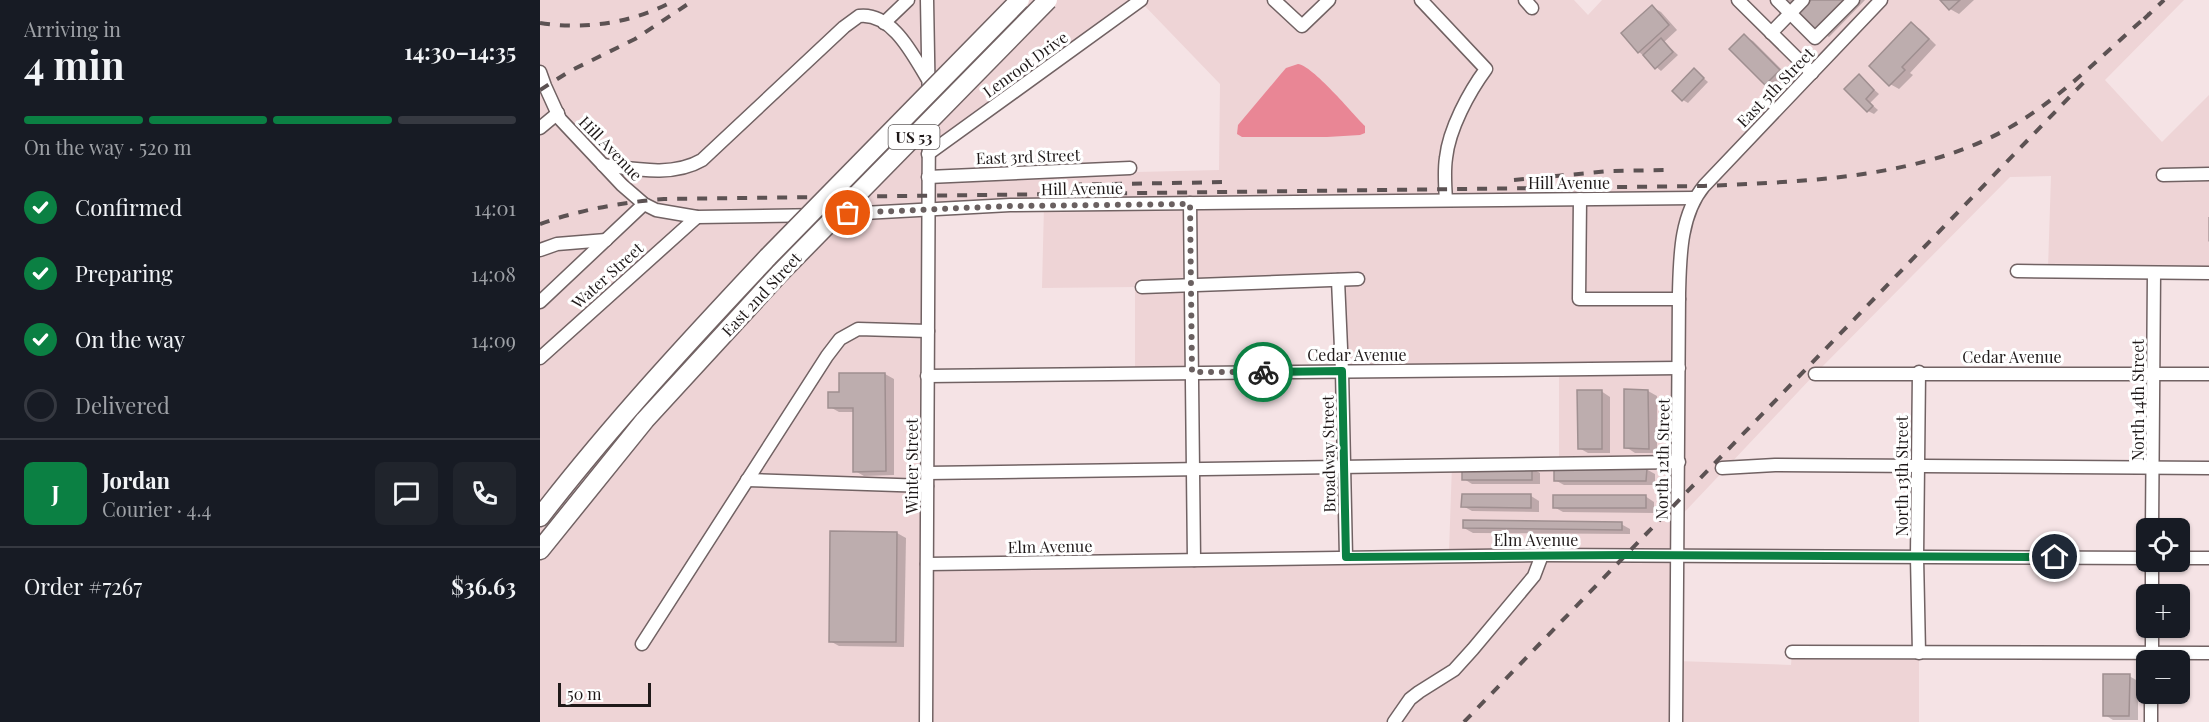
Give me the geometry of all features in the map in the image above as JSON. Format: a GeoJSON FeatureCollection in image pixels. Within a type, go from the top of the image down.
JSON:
{"type":"FeatureCollection","features":[{"type":"Feature","properties":{"kind":"highway","name":"East 2nd Street"},"geometry":{"type":"LineString","coordinates":[[540,517],[633,402],[768,257],[1020,0]]}},
{"type":"Feature","properties":{"kind":"highway","name":"East 2nd Street"},"geometry":{"type":"LineString","coordinates":[[540,550],[645,420],[780,273],[1048,0]]}},
{"type":"Feature","properties":{"kind":"street"},"geometry":{"type":"LineString","coordinates":[[884,23],[908,0]]}},
{"type":"Feature","properties":{"kind":"street","name":"Winter Street"},"geometry":{"type":"LineString","coordinates":[[926,722],[927,0]]}},
{"type":"Feature","properties":{"kind":"street","name":"Lenroot Drive"},"geometry":{"type":"LineString","coordinates":[[928,154],[1141,0]]}},
{"type":"Feature","properties":{"kind":"street"},"geometry":{"type":"LineString","coordinates":[[1274,0],[1302,26],[1329,0]]}},
{"type":"Feature","properties":{"kind":"street"},"geometry":{"type":"LineString","coordinates":[[1421,0],[1486,69],[1467,99],[1447,149],[1446,200]]}},
{"type":"Feature","properties":{"kind":"street"},"geometry":{"type":"LineString","coordinates":[[1777,0],[1815,39],[1853,0]]}},
{"type":"Feature","properties":{"kind":"street"},"geometry":{"type":"LineString","coordinates":[[1771,33],[1803,0]]}},
{"type":"Feature","properties":{"kind":"street","name":"East 5th Street"},"geometry":{"type":"LineString","coordinates":[[1694,198],[1881,0]]}},
{"type":"Feature","properties":{"kind":"street"},"geometry":{"type":"LineString","coordinates":[[1740,1],[1812,73]]}},
{"type":"Feature","properties":{"kind":"street"},"geometry":{"type":"LineString","coordinates":[[603,165],[665,170],[695,164],[702,160],[854,19],[862,16],[870,16],[884,23],[904,43],[927,79]]}},
{"type":"Feature","properties":{"kind":"street","name":"Hill Avenue"},"geometry":{"type":"LineString","coordinates":[[540,72],[544,86],[565,124],[622,185],[644,204],[656,210],[697,217],[827,215],[1010,206],[1694,198]]}},
{"type":"Feature","properties":{"kind":"street"},"geometry":{"type":"LineString","coordinates":[[540,128],[558,113]]}},
{"type":"Feature","properties":{"kind":"street","name":"East 3rd Street"},"geometry":{"type":"LineString","coordinates":[[928,177],[1130,168]]}},
{"type":"Feature","properties":{"kind":"street"},"geometry":{"type":"LineString","coordinates":[[2163,175],[2209,174]]}},
{"type":"Feature","properties":{"kind":"street"},"geometry":{"type":"LineString","coordinates":[[1580,198],[1579,298],[1679,299]]}},
{"type":"Feature","properties":{"kind":"street","name":"North 12th Street"},"geometry":{"type":"LineString","coordinates":[[1676,722],[1679,299],[1684,233],[1694,198]]}},
{"type":"Feature","properties":{"kind":"street"},"geometry":{"type":"LineString","coordinates":[[540,302],[644,204]]}},
{"type":"Feature","properties":{"kind":"street"},"geometry":{"type":"LineString","coordinates":[[1190,204],[1194,560]]}},
{"type":"Feature","properties":{"kind":"street","name":"Water Street"},"geometry":{"type":"LineString","coordinates":[[540,358],[697,217]]}},
{"type":"Feature","properties":{"kind":"street"},"geometry":{"type":"LineString","coordinates":[[540,250],[552,245],[606,240]]}},
{"type":"Feature","properties":{"kind":"street"},"geometry":{"type":"LineString","coordinates":[[2017,271],[2209,273]]}},
{"type":"Feature","properties":{"kind":"street","name":"North 14th Street"},"geometry":{"type":"LineString","coordinates":[[2152,518],[2154,273]]}},
{"type":"Feature","properties":{"kind":"street","name":"Broadway Street"},"geometry":{"type":"LineString","coordinates":[[1338,279],[1346,557]]}},
{"type":"Feature","properties":{"kind":"street"},"geometry":{"type":"LineString","coordinates":[[1142,287],[1358,279]]}},
{"type":"Feature","properties":{"kind":"street"},"geometry":{"type":"LineString","coordinates":[[642,644],[840,339],[858,329],[928,331]]}},
{"type":"Feature","properties":{"kind":"street","name":"Cedar Avenue"},"geometry":{"type":"LineString","coordinates":[[927,376],[1679,368]]}},
{"type":"Feature","properties":{"kind":"street","name":"Cedar Avenue"},"geometry":{"type":"LineString","coordinates":[[1815,374],[1919,372],[2209,374]]}},
{"type":"Feature","properties":{"kind":"street","name":"North 13th Street"},"geometry":{"type":"LineString","coordinates":[[1919,372],[1917,556],[1920,653]]}},
{"type":"Feature","properties":{"kind":"street"},"geometry":{"type":"LineString","coordinates":[[927,473],[1679,462]]}},
{"type":"Feature","properties":{"kind":"street"},"geometry":{"type":"LineString","coordinates":[[1722,468],[1775,465],[2209,468]]}},
{"type":"Feature","properties":{"kind":"street"},"geometry":{"type":"LineString","coordinates":[[747,480],[927,486]]}},
{"type":"Feature","properties":{"kind":"street"},"geometry":{"type":"LineString","coordinates":[[1394,722],[1410,699],[1454,670],[1473,649],[1534,576],[1542,555]]}},
{"type":"Feature","properties":{"kind":"street","name":"Elm Avenue"},"geometry":{"type":"LineString","coordinates":[[927,564],[1542,555],[2136,558]]}},
{"type":"Feature","properties":{"kind":"street"},"geometry":{"type":"LineString","coordinates":[[2190,558],[2209,558]]}},
{"type":"Feature","properties":{"kind":"street"},"geometry":{"type":"LineString","coordinates":[[1792,652],[2136,657]]}},
{"type":"Feature","properties":{"kind":"street"},"geometry":{"type":"LineString","coordinates":[[2190,654],[2209,653]]}},
{"type":"Feature","properties":{"kind":"street"},"geometry":{"type":"LineString","coordinates":[[2151,704],[2151,722]]}},
{"type":"Feature","properties":{"kind":"shaded area"},"geometry":{"type":"Polygon","coordinates":[[[540,0],[1574,0],[1588,15],[1602,0],[2184,0],[2105,80],[2162,142],[2209,95],[2209,269],[2048,268],[2051,176],[2010,177],[1815,374],[1678,519],[1677,661],[1791,665],[1792,652],[1919,653],[1919,722],[540,722],[540,0]],[[1140,1],[928,154],[928,177],[1219,170],[1220,84],[1140,1]],[[1044,205],[929,209],[927,564],[1449,551],[1452,465],[1559,462],[1559,371],[1342,371],[1338,280],[1191,285],[1192,372],[1135,370],[1135,287],[1042,288],[1044,205]]]}},
{"type":"Feature","properties":{"kind":"shaded area"},"geometry":{"type":"Polygon","coordinates":[[[1298,64],[1313,72],[1332,91],[1365,126],[1365,133],[1327,137],[1242,137],[1237,134],[1238,125],[1286,68],[1298,64]]]}},
{"type":"Feature","properties":{"kind":"building"},"geometry":{"type":"Polygon","coordinates":[[[1811,0],[1847,0],[1816,31],[1798,13],[1811,0]]]}},
{"type":"Feature","properties":{"kind":"building"},"geometry":{"type":"Polygon","coordinates":[[[1940,0],[1960,0],[1949,10],[1940,0]]]}},
{"type":"Feature","properties":{"kind":"building"},"geometry":{"type":"Polygon","coordinates":[[[1652,5],[1669,25],[1638,53],[1621,33],[1652,5]]]}},
{"type":"Feature","properties":{"kind":"building"},"geometry":{"type":"Polygon","coordinates":[[[1911,22],[1929,39],[1902,67],[1905,70],[1889,86],[1869,66],[1911,22]]]}},
{"type":"Feature","properties":{"kind":"building"},"geometry":{"type":"Polygon","coordinates":[[[1744,34],[1780,70],[1765,85],[1729,49],[1744,34]]]}},
{"type":"Feature","properties":{"kind":"building"},"geometry":{"type":"Polygon","coordinates":[[[1661,38],[1673,52],[1655,69],[1643,55],[1661,38]]]}},
{"type":"Feature","properties":{"kind":"building"},"geometry":{"type":"Polygon","coordinates":[[[1694,68],[1704,78],[1682,101],[1672,91],[1694,68]]]}},
{"type":"Feature","properties":{"kind":"building"},"geometry":{"type":"Polygon","coordinates":[[[1859,74],[1874,90],[1866,99],[1873,106],[1867,112],[1844,89],[1859,74]]]}},
{"type":"Feature","properties":{"kind":"building"},"geometry":{"type":"Polygon","coordinates":[[[839,373],[885,373],[886,471],[853,472],[853,408],[828,408],[828,392],[839,392],[839,373]]]}},
{"type":"Feature","properties":{"kind":"building"},"geometry":{"type":"Polygon","coordinates":[[[1624,389],[1648,390],[1649,449],[1624,448],[1624,389]]]}},
{"type":"Feature","properties":{"kind":"building"},"geometry":{"type":"Polygon","coordinates":[[[1577,390],[1602,390],[1602,449],[1578,449],[1577,390]]]}},
{"type":"Feature","properties":{"kind":"building"},"geometry":{"type":"Polygon","coordinates":[[[1462,466],[1532,467],[1532,480],[1462,480],[1462,466]]]}},
{"type":"Feature","properties":{"kind":"building"},"geometry":{"type":"Polygon","coordinates":[[[1554,467],[1647,468],[1646,481],[1554,481],[1554,467]]]}},
{"type":"Feature","properties":{"kind":"building"},"geometry":{"type":"Polygon","coordinates":[[[1462,494],[1531,494],[1531,508],[1461,507],[1462,494]]]}},
{"type":"Feature","properties":{"kind":"building"},"geometry":{"type":"Polygon","coordinates":[[[1553,495],[1646,495],[1646,508],[1553,508],[1553,495]]]}},
{"type":"Feature","properties":{"kind":"building"},"geometry":{"type":"Polygon","coordinates":[[[1463,520],[1622,522],[1622,530],[1463,528],[1463,520]]]}},
{"type":"Feature","properties":{"kind":"building"},"geometry":{"type":"Polygon","coordinates":[[[830,531],[897,532],[896,642],[829,642],[830,531]]]}},
{"type":"Feature","properties":{"kind":"building"},"geometry":{"type":"Polygon","coordinates":[[[2103,674],[2130,674],[2129,716],[2103,716],[2103,674]]]}},
{"type":"Feature","properties":{"kind":"railway"},"geometry":{"type":"LineString","coordinates":[[540,23],[575,26],[609,23],[643,14],[675,0]]}},
{"type":"Feature","properties":{"kind":"railway"},"geometry":{"type":"LineString","coordinates":[[540,90],[570,71],[635,39],[694,0]]}},
{"type":"Feature","properties":{"kind":"railway"},"geometry":{"type":"LineString","coordinates":[[2144,19],[2164,0]]}},
{"type":"Feature","properties":{"kind":"railway"},"geometry":{"type":"LineString","coordinates":[[540,224],[601,207],[664,199],[1704,186],[1826,179],[1866,174],[1946,155],[1983,141],[2019,122],[2070,85],[2149,14]]}},
{"type":"Feature","properties":{"kind":"railway"},"geometry":{"type":"LineString","coordinates":[[1464,722],[2086,80]]}},
{"type":"Feature","properties":{"kind":"railway"},"geometry":{"type":"LineString","coordinates":[[1514,180],[1610,171],[1665,170]]}},
{"type":"Feature","properties":{"kind":"railway"},"geometry":{"type":"LineString","coordinates":[[1052,185],[1229,182]]}},
{"type":"Feature","properties":{"kind":"way so far"},"geometry":{"type":"LineString","coordinates":[[848,213],[1010,206],[1190,204],[1192,372],[1263,372]]}},
{"type":"Feature","properties":{"kind":"route"},"geometry":{"type":"LineString","coordinates":[[1263,372],[1342,371],[1346,557],[1626,555],[2055,557]]}}]}
